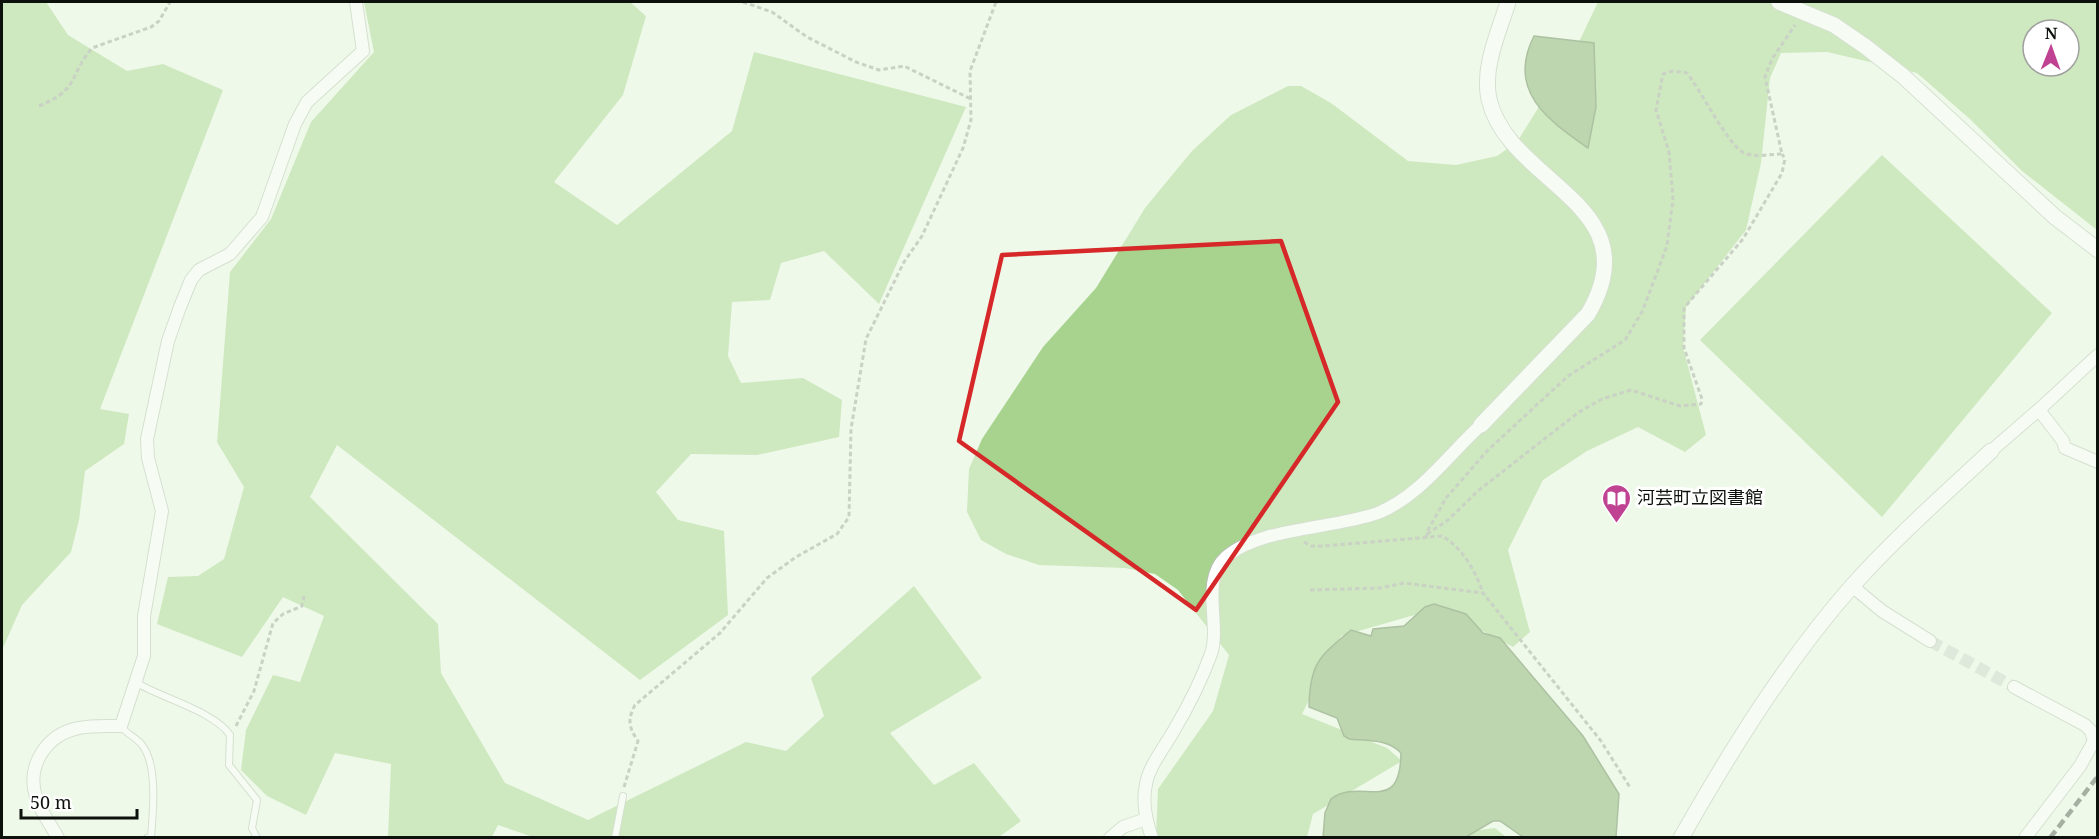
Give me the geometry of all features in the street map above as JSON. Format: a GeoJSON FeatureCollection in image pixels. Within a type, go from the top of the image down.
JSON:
{"type":"FeatureCollection","features":[{"type":"Feature","properties":{"kind":"street"},"geometry":{"type":"LineString","coordinates":[[58,837],[36,798],[33,771],[40,755],[58,736],[72,729],[121,726],[144,656],[144,616],[162,511],[148,458],[147,439],[168,341],[195,274],[230,254],[262,217],[301,111],[313,96],[363,51],[356,2]]}},
{"type":"Feature","properties":{"kind":"street"},"geometry":{"type":"LineString","coordinates":[[1152,837],[1146,819],[1146,783],[1201,679],[1212,650],[1213,583],[1224,559],[1247,544],[1359,519],[1381,512],[1411,495],[1588,314],[1599,296],[1605,258],[1593,223],[1508,139],[1489,99],[1488,73],[1508,2]]}},
{"type":"Feature","properties":{"kind":"street"},"geometry":{"type":"LineString","coordinates":[[1779,2],[1834,25],[1903,76],[2055,217],[2097,250]]}},
{"type":"Feature","properties":{"kind":"street"},"geometry":{"type":"LineString","coordinates":[[1681,837],[1754,717],[1799,652],[1852,586],[1894,542],[1990,451],[2039,410],[2097,355]]}},
{"type":"Feature","properties":{"kind":"street"},"geometry":{"type":"LineString","coordinates":[[2039,410],[2063,441],[2065,448],[2097,462]]}},
{"type":"Feature","properties":{"kind":"street"},"geometry":{"type":"LineString","coordinates":[[1852,586],[1882,611],[1930,641]]}},
{"type":"Feature","properties":{"kind":"street"},"geometry":{"type":"LineString","coordinates":[[2014,687],[2085,725],[2091,731],[2094,741],[2080,766],[2027,837]]}},
{"type":"Feature","properties":{"kind":"street"},"geometry":{"type":"LineString","coordinates":[[1110,837],[1122,827],[1146,819]]}},
{"type":"Feature","properties":{"kind":"lane"},"geometry":{"type":"LineString","coordinates":[[137,683],[215,721],[230,735],[229,765],[257,800],[252,828],[257,837]]}},
{"type":"Feature","properties":{"kind":"lane"},"geometry":{"type":"LineString","coordinates":[[121,726],[143,746],[150,761],[154,810],[151,837],[147,837]]}},
{"type":"Feature","properties":{"kind":"lane"},"geometry":{"type":"LineString","coordinates":[[615,837],[623,796]]}},
{"type":"Feature","properties":{"kind":"path"},"geometry":{"type":"LineString","coordinates":[[39,106],[61,96],[67,90],[92,48],[151,27],[159,21],[170,2]]}},
{"type":"Feature","properties":{"kind":"path"},"geometry":{"type":"LineString","coordinates":[[742,2],[772,12],[807,37],[856,62],[879,70],[904,66],[971,99]]}},
{"type":"Feature","properties":{"kind":"path"},"geometry":{"type":"LineString","coordinates":[[623,796],[638,741],[631,731],[628,717],[635,705],[720,633],[767,578],[796,557],[837,534],[849,517],[851,429],[867,339],[904,262],[922,236],[963,148],[971,120],[970,71],[972,61],[996,2]]}},
{"type":"Feature","properties":{"kind":"path"},"geometry":{"type":"LineString","coordinates":[[1426,536],[1448,520],[1479,490],[1579,412],[1602,399],[1631,390],[1680,406],[1701,404],[1702,399],[1684,348],[1684,308],[1743,239],[1782,173],[1785,159],[1771,111],[1766,70],[1803,11]]}},
{"type":"Feature","properties":{"kind":"path"},"geometry":{"type":"LineString","coordinates":[[1426,536],[1446,498],[1487,451],[1568,376],[1625,340],[1642,312],[1667,246],[1673,199],[1669,152],[1656,110],[1663,74],[1673,71],[1687,73],[1705,103],[1742,152],[1753,155],[1782,154]]}},
{"type":"Feature","properties":{"kind":"path"},"geometry":{"type":"LineString","coordinates":[[1294,532],[1299,540],[1311,546],[1426,536],[1442,536],[1451,541],[1479,579],[1483,593],[1601,741],[1631,789]]}},
{"type":"Feature","properties":{"kind":"path"},"geometry":{"type":"LineString","coordinates":[[1310,590],[1380,588],[1404,583],[1483,593]]}},
{"type":"Feature","properties":{"kind":"path"},"geometry":{"type":"LineString","coordinates":[[230,735],[254,691],[273,623],[282,615],[302,606],[304,596]]}},
{"type":"Feature","properties":{"kind":"highlighted area"},"geometry":{"type":"Polygon","coordinates":[[[1281,241],[1338,402],[1196,610],[959,441],[1002,255],[1281,241]]]}},
{"type":"Feature","properties":{"kind":"shaded area"},"geometry":{"type":"Polygon","coordinates":[[[2,2],[46,2],[68,35],[127,71],[163,64],[223,90],[100,409],[129,414],[124,444],[85,471],[79,520],[71,552],[22,605],[2,650],[2,2]]]}},
{"type":"Feature","properties":{"kind":"shaded area"},"geometry":{"type":"Polygon","coordinates":[[[364,2],[630,2],[646,16],[623,95],[554,182],[617,225],[732,131],[754,52],[966,107],[879,304],[824,251],[781,263],[770,300],[732,302],[728,356],[741,383],[803,378],[842,400],[839,437],[757,455],[691,454],[656,492],[678,520],[724,531],[728,615],[640,680],[337,445],[310,497],[438,624],[441,673],[505,783],[588,820],[746,742],[786,751],[824,716],[811,678],[914,586],[982,678],[890,733],[934,785],[974,763],[1021,821],[999,837],[536,838],[498,825],[492,837],[388,837],[391,764],[335,753],[306,815],[267,796],[241,770],[246,730],[273,675],[300,682],[324,616],[283,597],[242,657],[157,624],[168,577],[198,576],[224,559],[244,487],[217,442],[230,272],[271,219],[311,122],[374,52],[364,2]]]}},
{"type":"Feature","properties":{"kind":"shaded area"},"geometry":{"type":"Polygon","coordinates":[[[1598,2],[2097,2],[2097,230],[2022,171],[1971,120],[1917,73],[1827,52],[1781,53],[1770,78],[1761,163],[1746,230],[1686,307],[1683,347],[1706,435],[1685,452],[1638,427],[1587,451],[1543,480],[1508,550],[1530,632],[1513,647],[1439,608],[1341,636],[1302,714],[1387,748],[1402,761],[1313,814],[1307,837],[1156,837],[1158,789],[1213,711],[1229,655],[1178,590],[1155,574],[1125,568],[1039,565],[1006,554],[981,540],[967,512],[969,469],[982,439],[1043,347],[1096,288],[1145,208],[1192,151],[1231,115],[1288,86],[1301,86],[1331,103],[1408,161],[1456,165],[1497,156],[1517,142],[1578,44],[1598,2]]]}},
{"type":"Feature","properties":{"kind":"shaded area"},"geometry":{"type":"Polygon","coordinates":[[[1534,36],[1594,43],[1596,107],[1588,148],[1546,115],[1528,88],[1525,73],[1527,55],[1534,36]]]}},
{"type":"Feature","properties":{"kind":"shaded area"},"geometry":{"type":"Polygon","coordinates":[[[1882,155],[2052,313],[1882,517],[1700,340],[1882,155]]]}},
{"type":"Feature","properties":{"kind":"shaded area"},"geometry":{"type":"Polygon","coordinates":[[[1434,604],[1466,614],[1483,633],[1500,638],[1583,736],[1619,794],[1616,837],[1523,837],[1500,821],[1493,821],[1466,837],[1323,837],[1325,813],[1331,799],[1354,791],[1386,790],[1394,784],[1399,773],[1401,753],[1384,743],[1349,739],[1344,736],[1337,718],[1309,707],[1314,670],[1331,647],[1351,630],[1371,636],[1373,629],[1404,626],[1425,607],[1434,604]]]}},
{"type":"Feature","properties":{"kind":"shaded area"},"geometry":{"type":"Polygon","coordinates":[[[1495,828],[1506,837],[1460,838],[1464,832],[1495,828]]]}},
{"type":"Feature","properties":{"kind":"tunnel"},"geometry":{"type":"LineString","coordinates":[[1930,641],[2014,687]]}},
{"type":"Feature","properties":{"kind":"railway"},"geometry":{"type":"LineString","coordinates":[[2050,838],[2098,776]]}},
{"type":"Feature","properties":{"kind":"place","name":"河芸町立図書館"},"geometry":{"type":"Point","coordinates":[1616,524]}}]}
